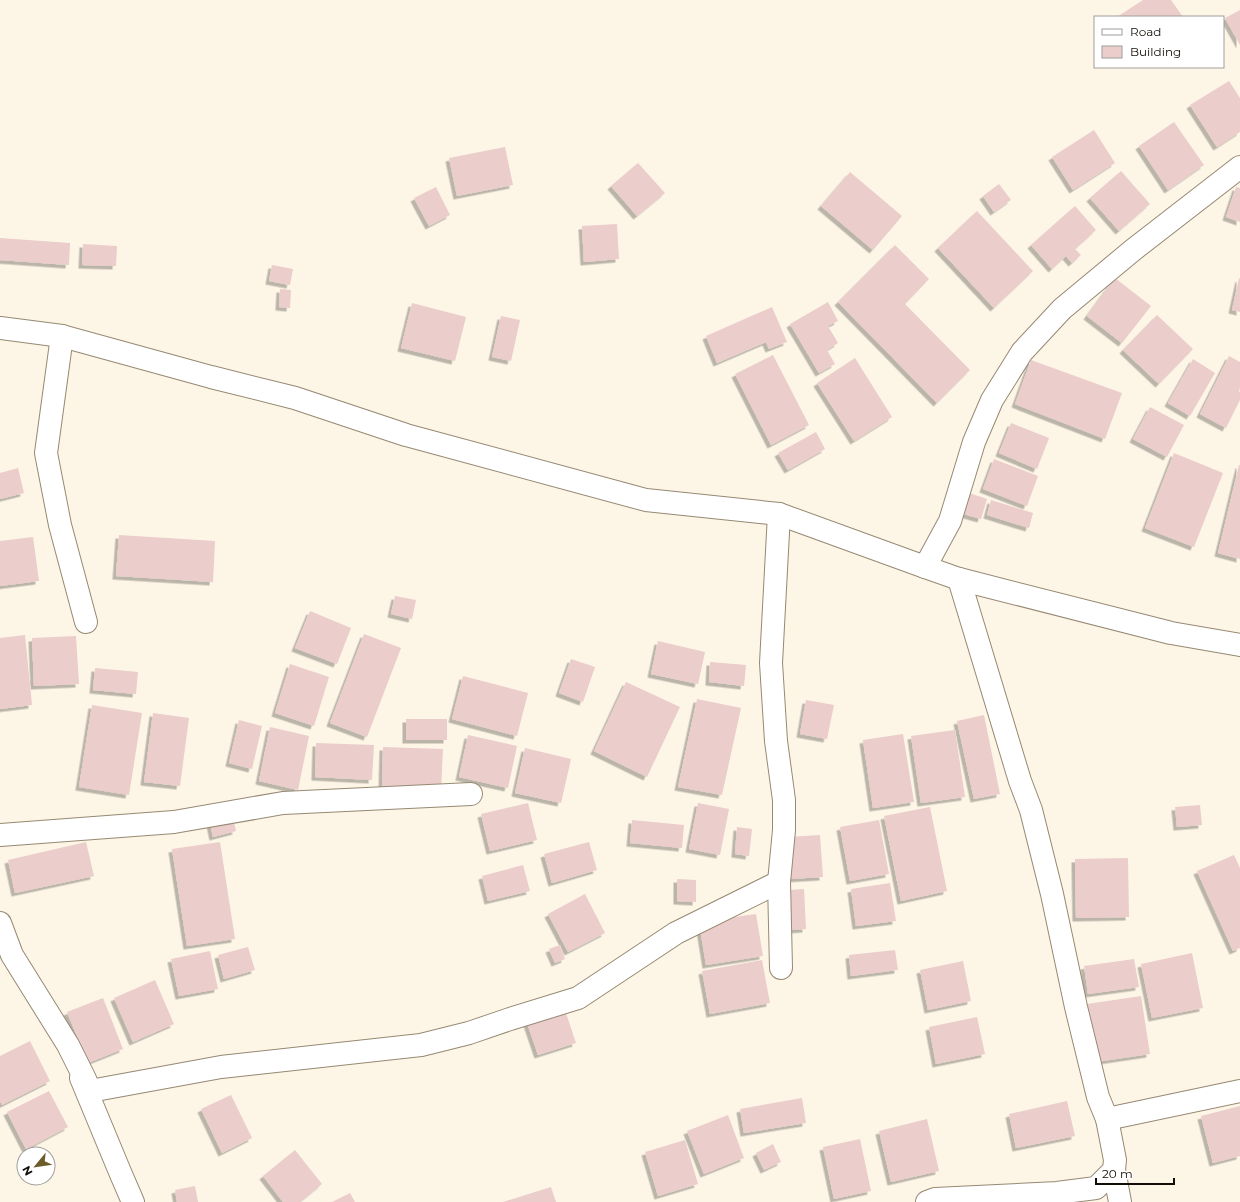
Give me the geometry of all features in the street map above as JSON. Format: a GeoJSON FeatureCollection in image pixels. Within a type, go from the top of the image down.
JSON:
{"type":"FeatureCollection","features":[{"type":"Feature","properties":{"kind":"street"},"geometry":{"type":"LineString","coordinates":[[925,567],[950,521],[974,442],[992,400],[1022,352],[1062,309],[1133,250],[1240,167]]}},
{"type":"Feature","properties":{"kind":"street"},"geometry":{"type":"LineString","coordinates":[[0,328],[62,336],[211,377],[295,398],[406,435],[646,500],[779,514],[959,578],[1171,634],[1240,645]]}},
{"type":"Feature","properties":{"kind":"street"},"geometry":{"type":"LineString","coordinates":[[62,336],[46,453],[60,525],[86,622]]}},
{"type":"Feature","properties":{"kind":"street"},"geometry":{"type":"LineString","coordinates":[[779,514],[771,664],[776,741],[784,800],[784,830],[779,882],[781,968]]}},
{"type":"Feature","properties":{"kind":"street"},"geometry":{"type":"LineString","coordinates":[[959,578],[1020,781],[1031,810],[1052,894],[1098,1097],[1107,1119],[1115,1160],[1114,1170],[1120,1202]]}},
{"type":"Feature","properties":{"kind":"street"},"geometry":{"type":"LineString","coordinates":[[0,835],[174,822],[283,803],[471,794]]}},
{"type":"Feature","properties":{"kind":"street"},"geometry":{"type":"LineString","coordinates":[[0,923],[12,955],[68,1045],[90,1091],[221,1067],[422,1045],[469,1033],[578,998],[676,933],[779,882]]}},
{"type":"Feature","properties":{"kind":"street"},"geometry":{"type":"LineString","coordinates":[[68,1045],[120,1172],[134,1202]]}},
{"type":"Feature","properties":{"kind":"street"},"geometry":{"type":"LineString","coordinates":[[1107,1119],[1240,1091]]}},
{"type":"Feature","properties":{"kind":"street"},"geometry":{"type":"LineString","coordinates":[[927,1202],[935,1199],[1057,1192],[1096,1188],[1114,1170]]}},
{"type":"Feature","properties":{"kind":"building"},"geometry":{"type":"Polygon","coordinates":[[[1143,0],[1171,0],[1182,16],[1119,16],[1143,0]]]}},
{"type":"Feature","properties":{"kind":"building"},"geometry":{"type":"Polygon","coordinates":[[[1240,10],[1240,45],[1225,18],[1240,10]]]}},
{"type":"Feature","properties":{"kind":"building"},"geometry":{"type":"Polygon","coordinates":[[[1229,81],[1240,98],[1240,132],[1217,147],[1190,105],[1229,81]]]}},
{"type":"Feature","properties":{"kind":"building"},"geometry":{"type":"Polygon","coordinates":[[[1174,122],[1204,165],[1168,190],[1139,146],[1174,122]]]}},
{"type":"Feature","properties":{"kind":"building"},"geometry":{"type":"Polygon","coordinates":[[[1094,130],[1115,163],[1073,190],[1052,157],[1094,130]]]}},
{"type":"Feature","properties":{"kind":"building"},"geometry":{"type":"Polygon","coordinates":[[[505,147],[513,185],[457,196],[449,158],[505,147]]]}},
{"type":"Feature","properties":{"kind":"building"},"geometry":{"type":"Polygon","coordinates":[[[638,163],[665,193],[637,216],[611,186],[638,163]]]}},
{"type":"Feature","properties":{"kind":"building"},"geometry":{"type":"Polygon","coordinates":[[[1121,171],[1150,204],[1119,231],[1090,198],[1121,171]]]}},
{"type":"Feature","properties":{"kind":"building"},"geometry":{"type":"Polygon","coordinates":[[[850,172],[902,216],[873,250],[821,206],[850,172]]]}},
{"type":"Feature","properties":{"kind":"building"},"geometry":{"type":"Polygon","coordinates":[[[999,184],[1011,200],[994,212],[983,196],[999,184]]]}},
{"type":"Feature","properties":{"kind":"building"},"geometry":{"type":"Polygon","coordinates":[[[436,187],[450,215],[429,226],[414,198],[436,187]]]}},
{"type":"Feature","properties":{"kind":"building"},"geometry":{"type":"Polygon","coordinates":[[[1236,187],[1240,188],[1240,222],[1226,217],[1236,187]]]}},
{"type":"Feature","properties":{"kind":"building"},"geometry":{"type":"Polygon","coordinates":[[[1075,206],[1096,230],[1075,249],[1081,255],[1072,263],[1066,256],[1052,269],[1031,245],[1075,206]]]}},
{"type":"Feature","properties":{"kind":"building"},"geometry":{"type":"Polygon","coordinates":[[[977,211],[1033,271],[994,308],[938,248],[977,211]]]}},
{"type":"Feature","properties":{"kind":"building"},"geometry":{"type":"Polygon","coordinates":[[[617,224],[619,259],[584,262],[582,226],[617,224]]]}},
{"type":"Feature","properties":{"kind":"building"},"geometry":{"type":"Polygon","coordinates":[[[0,238],[70,243],[69,265],[0,260],[0,238]]]}},
{"type":"Feature","properties":{"kind":"building"},"geometry":{"type":"Polygon","coordinates":[[[83,244],[117,246],[116,266],[82,265],[83,244]]]}},
{"type":"Feature","properties":{"kind":"building"},"geometry":{"type":"Polygon","coordinates":[[[895,245],[929,279],[905,304],[970,370],[937,403],[838,302],[895,245]]]}},
{"type":"Feature","properties":{"kind":"building"},"geometry":{"type":"Polygon","coordinates":[[[272,265],[293,269],[290,285],[269,281],[272,265]]]}},
{"type":"Feature","properties":{"kind":"building"},"geometry":{"type":"Polygon","coordinates":[[[1115,278],[1151,306],[1122,343],[1087,316],[1115,278]]]}},
{"type":"Feature","properties":{"kind":"building"},"geometry":{"type":"Polygon","coordinates":[[[1239,278],[1240,279],[1240,312],[1232,310],[1239,278]]]}},
{"type":"Feature","properties":{"kind":"building"},"geometry":{"type":"Polygon","coordinates":[[[280,289],[291,290],[290,308],[279,307],[280,289]]]}},
{"type":"Feature","properties":{"kind":"building"},"geometry":{"type":"Polygon","coordinates":[[[828,302],[838,321],[828,326],[838,343],[827,350],[835,364],[819,373],[790,324],[828,302]]]}},
{"type":"Feature","properties":{"kind":"building"},"geometry":{"type":"Polygon","coordinates":[[[412,303],[466,317],[455,361],[401,348],[412,303]]]}},
{"type":"Feature","properties":{"kind":"building"},"geometry":{"type":"Polygon","coordinates":[[[772,307],[787,342],[769,349],[766,342],[717,363],[706,336],[772,307]]]}},
{"type":"Feature","properties":{"kind":"building"},"geometry":{"type":"Polygon","coordinates":[[[1157,315],[1193,349],[1159,384],[1123,350],[1157,315]]]}},
{"type":"Feature","properties":{"kind":"building"},"geometry":{"type":"Polygon","coordinates":[[[501,316],[520,320],[511,361],[492,357],[501,316]]]}},
{"type":"Feature","properties":{"kind":"building"},"geometry":{"type":"Polygon","coordinates":[[[773,355],[809,425],[771,445],[735,374],[773,355]]]}},
{"type":"Feature","properties":{"kind":"building"},"geometry":{"type":"Polygon","coordinates":[[[1229,356],[1240,362],[1240,400],[1226,428],[1200,414],[1229,356]]]}},
{"type":"Feature","properties":{"kind":"building"},"geometry":{"type":"Polygon","coordinates":[[[855,358],[892,417],[854,441],[817,383],[855,358]]]}},
{"type":"Feature","properties":{"kind":"building"},"geometry":{"type":"Polygon","coordinates":[[[1193,359],[1215,373],[1190,416],[1168,403],[1193,359]]]}},
{"type":"Feature","properties":{"kind":"building"},"geometry":{"type":"Polygon","coordinates":[[[1031,360],[1122,393],[1105,439],[1015,404],[1031,360]]]}},
{"type":"Feature","properties":{"kind":"building"},"geometry":{"type":"Polygon","coordinates":[[[1150,407],[1184,425],[1167,457],[1133,439],[1150,407]]]}},
{"type":"Feature","properties":{"kind":"building"},"geometry":{"type":"Polygon","coordinates":[[[1011,423],[1049,438],[1037,469],[999,453],[1011,423]]]}},
{"type":"Feature","properties":{"kind":"building"},"geometry":{"type":"Polygon","coordinates":[[[816,432],[825,449],[788,470],[778,453],[816,432]]]}},
{"type":"Feature","properties":{"kind":"building"},"geometry":{"type":"Polygon","coordinates":[[[1174,453],[1223,473],[1194,547],[1145,528],[1174,453]]]}},
{"type":"Feature","properties":{"kind":"building"},"geometry":{"type":"Polygon","coordinates":[[[994,459],[1038,476],[1027,506],[983,489],[994,459]]]}},
{"type":"Feature","properties":{"kind":"building"},"geometry":{"type":"Polygon","coordinates":[[[1240,465],[1240,559],[1218,553],[1240,465]]]}},
{"type":"Feature","properties":{"kind":"building"},"geometry":{"type":"Polygon","coordinates":[[[18,468],[24,493],[0,499],[0,473],[18,468]]]}},
{"type":"Feature","properties":{"kind":"building"},"geometry":{"type":"Polygon","coordinates":[[[966,492],[987,499],[981,519],[960,513],[966,492]]]}},
{"type":"Feature","properties":{"kind":"building"},"geometry":{"type":"Polygon","coordinates":[[[991,500],[1033,513],[1029,528],[987,515],[991,500]]]}},
{"type":"Feature","properties":{"kind":"building"},"geometry":{"type":"Polygon","coordinates":[[[119,535],[215,541],[213,582],[116,576],[119,535]]]}},
{"type":"Feature","properties":{"kind":"building"},"geometry":{"type":"Polygon","coordinates":[[[33,537],[39,581],[0,586],[0,541],[33,537]]]}},
{"type":"Feature","properties":{"kind":"building"},"geometry":{"type":"Polygon","coordinates":[[[395,596],[416,600],[412,619],[391,614],[395,596]]]}},
{"type":"Feature","properties":{"kind":"building"},"geometry":{"type":"Polygon","coordinates":[[[310,611],[351,628],[337,664],[295,648],[310,611]]]}},
{"type":"Feature","properties":{"kind":"building"},"geometry":{"type":"Polygon","coordinates":[[[364,634],[401,648],[367,737],[330,723],[364,634]]]}},
{"type":"Feature","properties":{"kind":"building"},"geometry":{"type":"Polygon","coordinates":[[[25,635],[32,705],[0,709],[0,638],[25,635]]]}},
{"type":"Feature","properties":{"kind":"building"},"geometry":{"type":"Polygon","coordinates":[[[76,636],[79,684],[34,686],[32,638],[76,636]]]}},
{"type":"Feature","properties":{"kind":"building"},"geometry":{"type":"Polygon","coordinates":[[[658,641],[705,652],[698,684],[651,674],[658,641]]]}},
{"type":"Feature","properties":{"kind":"building"},"geometry":{"type":"Polygon","coordinates":[[[571,659],[595,667],[583,702],[559,693],[571,659]]]}},
{"type":"Feature","properties":{"kind":"building"},"geometry":{"type":"Polygon","coordinates":[[[710,662],[746,665],[744,686],[709,682],[710,662]]]}},
{"type":"Feature","properties":{"kind":"building"},"geometry":{"type":"Polygon","coordinates":[[[290,664],[329,677],[314,726],[275,713],[290,664]]]}},
{"type":"Feature","properties":{"kind":"building"},"geometry":{"type":"Polygon","coordinates":[[[95,668],[138,672],[136,694],[93,690],[95,668]]]}},
{"type":"Feature","properties":{"kind":"building"},"geometry":{"type":"Polygon","coordinates":[[[463,676],[528,693],[517,736],[452,719],[463,676]]]}},
{"type":"Feature","properties":{"kind":"building"},"geometry":{"type":"Polygon","coordinates":[[[626,682],[680,707],[647,777],[594,751],[626,682]]]}},
{"type":"Feature","properties":{"kind":"building"},"geometry":{"type":"Polygon","coordinates":[[[697,699],[741,708],[722,795],[678,787],[697,699]]]}},
{"type":"Feature","properties":{"kind":"building"},"geometry":{"type":"Polygon","coordinates":[[[806,700],[834,705],[827,739],[800,734],[806,700]]]}},
{"type":"Feature","properties":{"kind":"building"},"geometry":{"type":"Polygon","coordinates":[[[92,705],[142,713],[129,795],[79,787],[92,705]]]}},
{"type":"Feature","properties":{"kind":"building"},"geometry":{"type":"Polygon","coordinates":[[[153,713],[189,718],[180,786],[144,782],[153,713]]]}},
{"type":"Feature","properties":{"kind":"building"},"geometry":{"type":"Polygon","coordinates":[[[984,715],[1000,794],[974,799],[957,721],[984,715]]]}},
{"type":"Feature","properties":{"kind":"building"},"geometry":{"type":"Polygon","coordinates":[[[406,719],[447,719],[447,740],[406,740],[406,719]]]}},
{"type":"Feature","properties":{"kind":"building"},"geometry":{"type":"Polygon","coordinates":[[[239,720],[262,726],[252,769],[229,763],[239,720]]]}},
{"type":"Feature","properties":{"kind":"building"},"geometry":{"type":"Polygon","coordinates":[[[270,727],[309,736],[298,790],[259,781],[270,727]]]}},
{"type":"Feature","properties":{"kind":"building"},"geometry":{"type":"Polygon","coordinates":[[[955,730],[965,797],[921,803],[911,736],[955,730]]]}},
{"type":"Feature","properties":{"kind":"building"},"geometry":{"type":"Polygon","coordinates":[[[903,734],[914,802],[873,808],[863,740],[903,734]]]}},
{"type":"Feature","properties":{"kind":"building"},"geometry":{"type":"Polygon","coordinates":[[[468,735],[517,746],[508,788],[459,777],[468,735]]]}},
{"type":"Feature","properties":{"kind":"building"},"geometry":{"type":"Polygon","coordinates":[[[316,743],[374,745],[372,780],[315,777],[316,743]]]}},
{"type":"Feature","properties":{"kind":"building"},"geometry":{"type":"Polygon","coordinates":[[[383,747],[443,749],[441,791],[382,789],[383,747]]]}},
{"type":"Feature","properties":{"kind":"building"},"geometry":{"type":"Polygon","coordinates":[[[525,748],[571,759],[561,803],[515,793],[525,748]]]}},
{"type":"Feature","properties":{"kind":"building"},"geometry":{"type":"Polygon","coordinates":[[[528,803],[537,840],[490,851],[481,814],[528,803]]]}},
{"type":"Feature","properties":{"kind":"building"},"geometry":{"type":"Polygon","coordinates":[[[698,803],[729,809],[720,855],[689,849],[698,803]]]}},
{"type":"Feature","properties":{"kind":"building"},"geometry":{"type":"Polygon","coordinates":[[[1200,805],[1202,825],[1177,827],[1175,807],[1200,805]]]}},
{"type":"Feature","properties":{"kind":"building"},"geometry":{"type":"Polygon","coordinates":[[[930,807],[947,891],[901,901],[884,816],[930,807]]]}},
{"type":"Feature","properties":{"kind":"building"},"geometry":{"type":"Polygon","coordinates":[[[233,817],[236,831],[213,837],[210,823],[233,817]]]}},
{"type":"Feature","properties":{"kind":"building"},"geometry":{"type":"Polygon","coordinates":[[[632,820],[684,825],[682,848],[630,843],[632,820]]]}},
{"type":"Feature","properties":{"kind":"building"},"geometry":{"type":"Polygon","coordinates":[[[879,820],[889,874],[850,881],[840,827],[879,820]]]}},
{"type":"Feature","properties":{"kind":"building"},"geometry":{"type":"Polygon","coordinates":[[[737,827],[752,829],[749,856],[735,854],[737,827]]]}},
{"type":"Feature","properties":{"kind":"building"},"geometry":{"type":"Polygon","coordinates":[[[820,835],[823,877],[789,879],[787,837],[820,835]]]}},
{"type":"Feature","properties":{"kind":"building"},"geometry":{"type":"Polygon","coordinates":[[[86,842],[94,876],[15,893],[8,860],[86,842]]]}},
{"type":"Feature","properties":{"kind":"building"},"geometry":{"type":"Polygon","coordinates":[[[220,842],[235,939],[187,946],[172,849],[220,842]]]}},
{"type":"Feature","properties":{"kind":"building"},"geometry":{"type":"Polygon","coordinates":[[[589,842],[597,870],[552,883],[544,854],[589,842]]]}},
{"type":"Feature","properties":{"kind":"building"},"geometry":{"type":"Polygon","coordinates":[[[1234,855],[1240,868],[1240,948],[1233,951],[1197,871],[1234,855]]]}},
{"type":"Feature","properties":{"kind":"building"},"geometry":{"type":"Polygon","coordinates":[[[1128,858],[1129,917],[1076,918],[1075,859],[1128,858]]]}},
{"type":"Feature","properties":{"kind":"building"},"geometry":{"type":"Polygon","coordinates":[[[523,865],[530,891],[488,901],[482,876],[523,865]]]}},
{"type":"Feature","properties":{"kind":"building"},"geometry":{"type":"Polygon","coordinates":[[[677,879],[696,880],[696,902],[677,901],[677,879]]]}},
{"type":"Feature","properties":{"kind":"building"},"geometry":{"type":"Polygon","coordinates":[[[890,883],[896,921],[856,926],[851,889],[890,883]]]}},
{"type":"Feature","properties":{"kind":"building"},"geometry":{"type":"Polygon","coordinates":[[[804,889],[806,929],[791,930],[789,890],[804,889]]]}},
{"type":"Feature","properties":{"kind":"building"},"geometry":{"type":"Polygon","coordinates":[[[585,894],[605,933],[568,952],[548,914],[585,894]]]}},
{"type":"Feature","properties":{"kind":"building"},"geometry":{"type":"Polygon","coordinates":[[[756,914],[763,956],[706,965],[699,922],[756,914]]]}},
{"type":"Feature","properties":{"kind":"building"},"geometry":{"type":"Polygon","coordinates":[[[560,945],[565,959],[555,963],[549,949],[560,945]]]}},
{"type":"Feature","properties":{"kind":"building"},"geometry":{"type":"Polygon","coordinates":[[[248,947],[255,970],[224,979],[218,955],[248,947]]]}},
{"type":"Feature","properties":{"kind":"building"},"geometry":{"type":"Polygon","coordinates":[[[895,950],[898,970],[851,976],[849,955],[895,950]]]}},
{"type":"Feature","properties":{"kind":"building"},"geometry":{"type":"Polygon","coordinates":[[[210,951],[218,989],[179,996],[171,959],[210,951]]]}},
{"type":"Feature","properties":{"kind":"building"},"geometry":{"type":"Polygon","coordinates":[[[1192,953],[1203,1008],[1152,1018],[1141,964],[1192,953]]]}},
{"type":"Feature","properties":{"kind":"building"},"geometry":{"type":"Polygon","coordinates":[[[1134,959],[1139,987],[1088,994],[1084,966],[1134,959]]]}},
{"type":"Feature","properties":{"kind":"building"},"geometry":{"type":"Polygon","coordinates":[[[762,960],[770,1003],[710,1014],[702,971],[762,960]]]}},
{"type":"Feature","properties":{"kind":"building"},"geometry":{"type":"Polygon","coordinates":[[[963,961],[971,1001],[928,1010],[920,970],[963,961]]]}},
{"type":"Feature","properties":{"kind":"building"},"geometry":{"type":"Polygon","coordinates":[[[155,980],[174,1024],[133,1042],[114,998],[155,980]]]}},
{"type":"Feature","properties":{"kind":"building"},"geometry":{"type":"Polygon","coordinates":[[[1141,996],[1150,1054],[1096,1062],[1087,1004],[1141,996]]]}},
{"type":"Feature","properties":{"kind":"building"},"geometry":{"type":"Polygon","coordinates":[[[103,998],[123,1049],[88,1063],[67,1012],[103,998]]]}},
{"type":"Feature","properties":{"kind":"building"},"geometry":{"type":"Polygon","coordinates":[[[563,1004],[576,1043],[538,1055],[525,1017],[563,1004]]]}},
{"type":"Feature","properties":{"kind":"building"},"geometry":{"type":"Polygon","coordinates":[[[977,1017],[985,1054],[936,1064],[929,1027],[977,1017]]]}},
{"type":"Feature","properties":{"kind":"building"},"geometry":{"type":"Polygon","coordinates":[[[30,1041],[50,1081],[2,1105],[0,1101],[0,1056],[30,1041]]]}},
{"type":"Feature","properties":{"kind":"building"},"geometry":{"type":"Polygon","coordinates":[[[49,1091],[68,1127],[32,1146],[24,1146],[7,1112],[49,1091]]]}},
{"type":"Feature","properties":{"kind":"building"},"geometry":{"type":"Polygon","coordinates":[[[231,1095],[252,1138],[222,1153],[201,1109],[231,1095]]]}},
{"type":"Feature","properties":{"kind":"building"},"geometry":{"type":"Polygon","coordinates":[[[802,1098],[806,1123],[744,1133],[740,1109],[802,1098]]]}},
{"type":"Feature","properties":{"kind":"building"},"geometry":{"type":"Polygon","coordinates":[[[1067,1101],[1075,1136],[1016,1148],[1009,1114],[1067,1101]]]}},
{"type":"Feature","properties":{"kind":"building"},"geometry":{"type":"Polygon","coordinates":[[[1240,1106],[1240,1156],[1213,1163],[1201,1116],[1240,1106]]]}},
{"type":"Feature","properties":{"kind":"building"},"geometry":{"type":"Polygon","coordinates":[[[728,1115],[744,1158],[704,1174],[687,1131],[728,1115]]]}},
{"type":"Feature","properties":{"kind":"building"},"geometry":{"type":"Polygon","coordinates":[[[927,1119],[939,1171],[891,1182],[879,1131],[927,1119]]]}},
{"type":"Feature","properties":{"kind":"building"},"geometry":{"type":"Polygon","coordinates":[[[860,1139],[871,1191],[834,1199],[823,1147],[860,1139]]]}},
{"type":"Feature","properties":{"kind":"building"},"geometry":{"type":"Polygon","coordinates":[[[685,1140],[698,1184],[658,1196],[645,1152],[685,1140]]]}},
{"type":"Feature","properties":{"kind":"building"},"geometry":{"type":"Polygon","coordinates":[[[773,1144],[781,1162],[764,1170],[756,1153],[773,1144]]]}},
{"type":"Feature","properties":{"kind":"building"},"geometry":{"type":"Polygon","coordinates":[[[295,1150],[322,1184],[300,1202],[283,1202],[263,1176],[295,1150]]]}},
{"type":"Feature","properties":{"kind":"building"},"geometry":{"type":"Polygon","coordinates":[[[195,1186],[198,1202],[177,1202],[175,1190],[195,1186]]]}},
{"type":"Feature","properties":{"kind":"building"},"geometry":{"type":"Polygon","coordinates":[[[551,1187],[556,1202],[503,1202],[551,1187]]]}},
{"type":"Feature","properties":{"kind":"building"},"geometry":{"type":"Polygon","coordinates":[[[350,1193],[355,1202],[332,1202],[350,1193]]]}}]}
